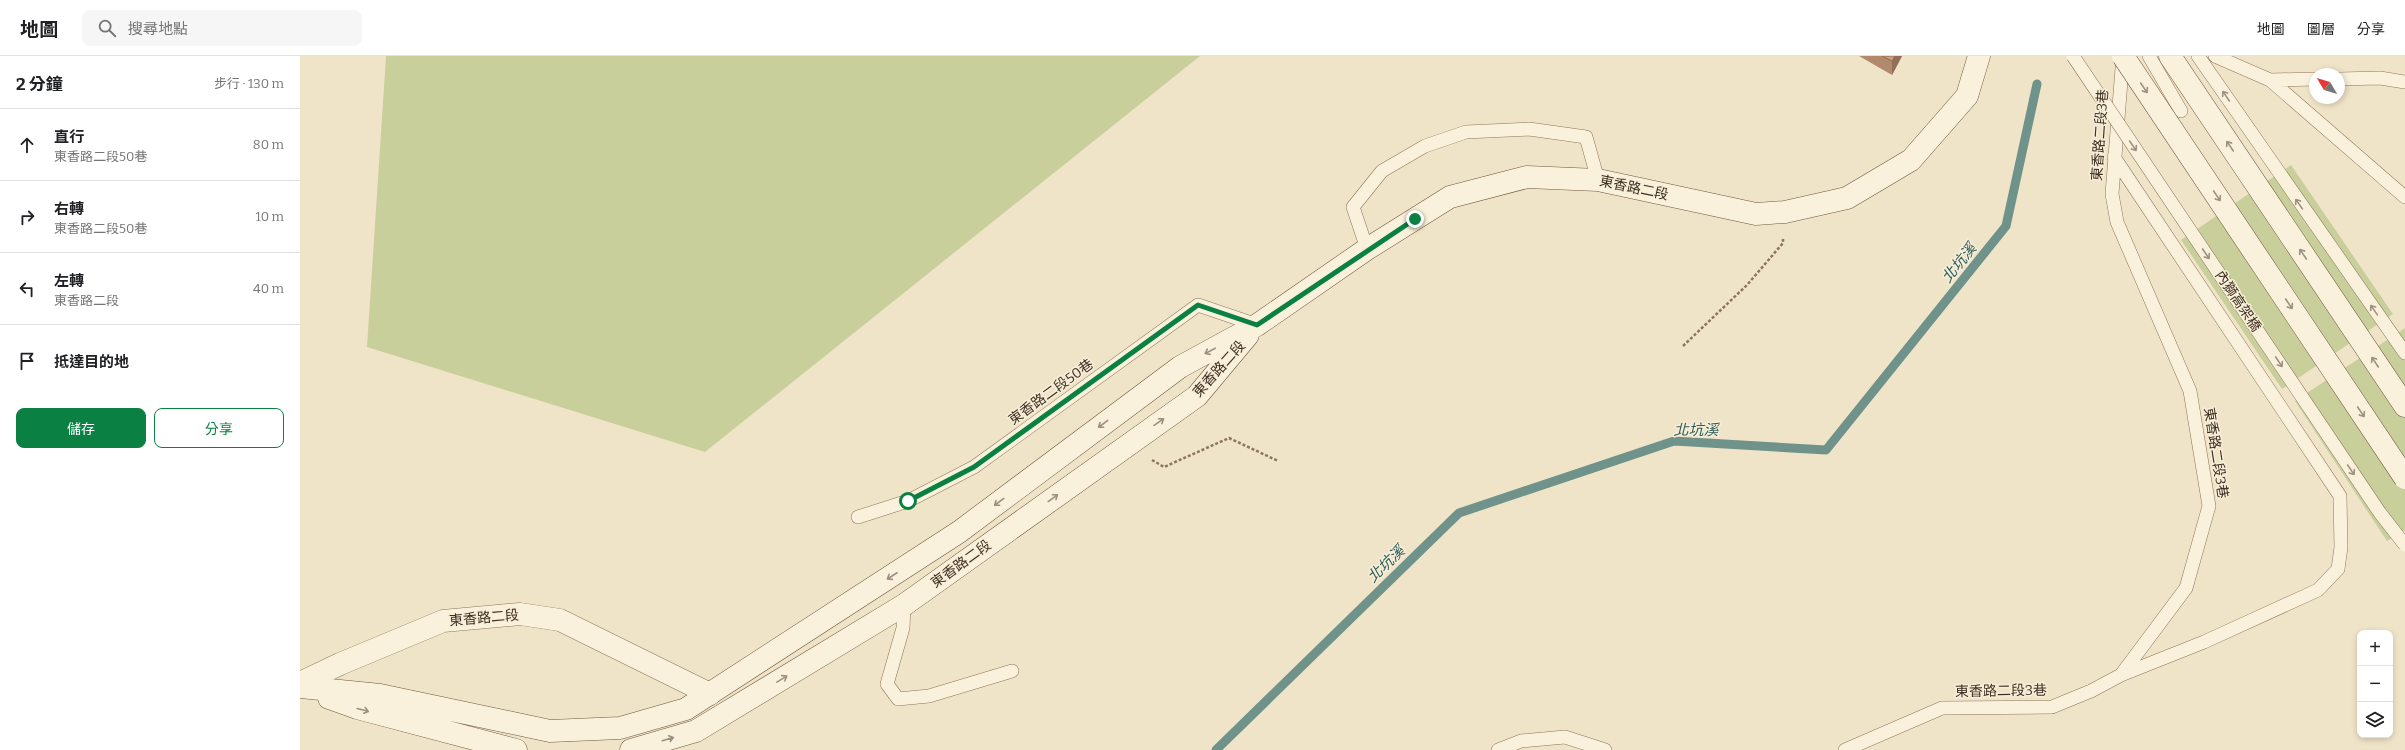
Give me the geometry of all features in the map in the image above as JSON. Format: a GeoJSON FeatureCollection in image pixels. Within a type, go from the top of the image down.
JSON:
{"type":"FeatureCollection","features":[{"type":"Feature","properties":{"kind":"street","name":"東香路二段"},"geometry":{"type":"LineString","coordinates":[[300,687],[380,695],[550,731],[620,728],[686,709],[959,532],[1180,367],[1257,325],[1368,249],[1450,197],[1527,177],[1598,180],[1756,214],[1785,212],[1847,198],[1911,160],[1967,96],[1979,56]]}},
{"type":"Feature","properties":{"kind":"street"},"geometry":{"type":"LineString","coordinates":[[2123,56],[2405,478]]}},
{"type":"Feature","properties":{"kind":"street"},"geometry":{"type":"LineString","coordinates":[[2170,56],[2405,406]]}},
{"type":"Feature","properties":{"kind":"street","name":"東香路二段"},"geometry":{"type":"LineString","coordinates":[[631,750],[696,731],[904,605],[1197,396],[1257,325]]}},
{"type":"Feature","properties":{"kind":"street","name":"東香路二段"},"geometry":{"type":"LineString","coordinates":[[300,683],[340,664],[443,621],[520,614],[560,620],[710,694]]}},
{"type":"Feature","properties":{"kind":"street","name":"東香路二段"},"geometry":{"type":"LineString","coordinates":[[300,687],[357,708],[516,750]]}},
{"type":"Feature","properties":{"kind":"lane","name":"內獅高架橋"},"geometry":{"type":"LineString","coordinates":[[2073,56],[2380,513],[2405,545]]}},
{"type":"Feature","properties":{"kind":"lane","name":"東香路二段3巷"},"geometry":{"type":"LineString","coordinates":[[1846,750],[1942,708],[2052,707],[2121,675],[2186,588],[2209,506],[2190,391],[2117,222],[2112,194],[2123,56]]}},
{"type":"Feature","properties":{"kind":"lane"},"geometry":{"type":"LineString","coordinates":[[2149,56],[2182,111]]}},
{"type":"Feature","properties":{"kind":"lane"},"geometry":{"type":"LineString","coordinates":[[2198,56],[2405,353]]}},
{"type":"Feature","properties":{"kind":"lane"},"geometry":{"type":"LineString","coordinates":[[2215,56],[2270,80],[2405,197]]}},
{"type":"Feature","properties":{"kind":"lane"},"geometry":{"type":"LineString","coordinates":[[2345,79],[2380,78],[2405,82]]}},
{"type":"Feature","properties":{"kind":"lane"},"geometry":{"type":"LineString","coordinates":[[2270,80],[2309,79]]}},
{"type":"Feature","properties":{"kind":"lane"},"geometry":{"type":"LineString","coordinates":[[1368,249],[1353,207],[1382,171],[1425,146],[1466,132],[1529,129],[1586,137],[1598,180]]}},
{"type":"Feature","properties":{"kind":"lane"},"geometry":{"type":"LineString","coordinates":[[2114,157],[2340,496],[2341,547],[2338,569],[2318,590],[2204,642],[2121,675]]}},
{"type":"Feature","properties":{"kind":"lane","name":"東香路二段50巷"},"geometry":{"type":"LineString","coordinates":[[858,517],[908,501],[974,467],[1198,305],[1257,325]]}},
{"type":"Feature","properties":{"kind":"lane"},"geometry":{"type":"LineString","coordinates":[[904,605],[903,628],[887,684],[898,699],[929,696],[1012,671]]}},
{"type":"Feature","properties":{"kind":"lane"},"geometry":{"type":"LineString","coordinates":[[1498,750],[1521,741],[1564,737],[1605,750]]}},
{"type":"Feature","properties":{"kind":"path"},"geometry":{"type":"LineString","coordinates":[[1683,346],[1747,285],[1783,243],[1785,212]]}},
{"type":"Feature","properties":{"kind":"path"},"geometry":{"type":"LineString","coordinates":[[1129,444],[1164,467],[1229,438],[1278,461]]}},
{"type":"Feature","properties":{"kind":"green space"},"geometry":{"type":"Polygon","coordinates":[[[386,56],[1200,56],[705,452],[367,347],[386,56]]]}},
{"type":"Feature","properties":{"kind":"green space"},"geometry":{"type":"Polygon","coordinates":[[[2291,165],[2393,314],[2282,389],[2181,240],[2291,165]]]}},
{"type":"Feature","properties":{"kind":"green space"},"geometry":{"type":"Polygon","coordinates":[[[2405,328],[2405,530],[2387,541],[2295,401],[2405,328]]]}},
{"type":"Feature","properties":{"kind":"building"},"geometry":{"type":"Polygon","coordinates":[[[1882,56],[1895,56],[1892,61],[1882,56]]]}},
{"type":"Feature","properties":{"kind":"waterway","name":"北坑溪"},"geometry":{"type":"LineString","coordinates":[[1216,750],[1459,513],[1674,441],[1826,450],[2006,226],[2037,84]]}},
{"type":"Feature","properties":{"kind":"route"},"geometry":{"type":"LineString","coordinates":[[908,501],[974,467],[1198,305],[1257,325],[1368,249],[1415,219]]}}]}
